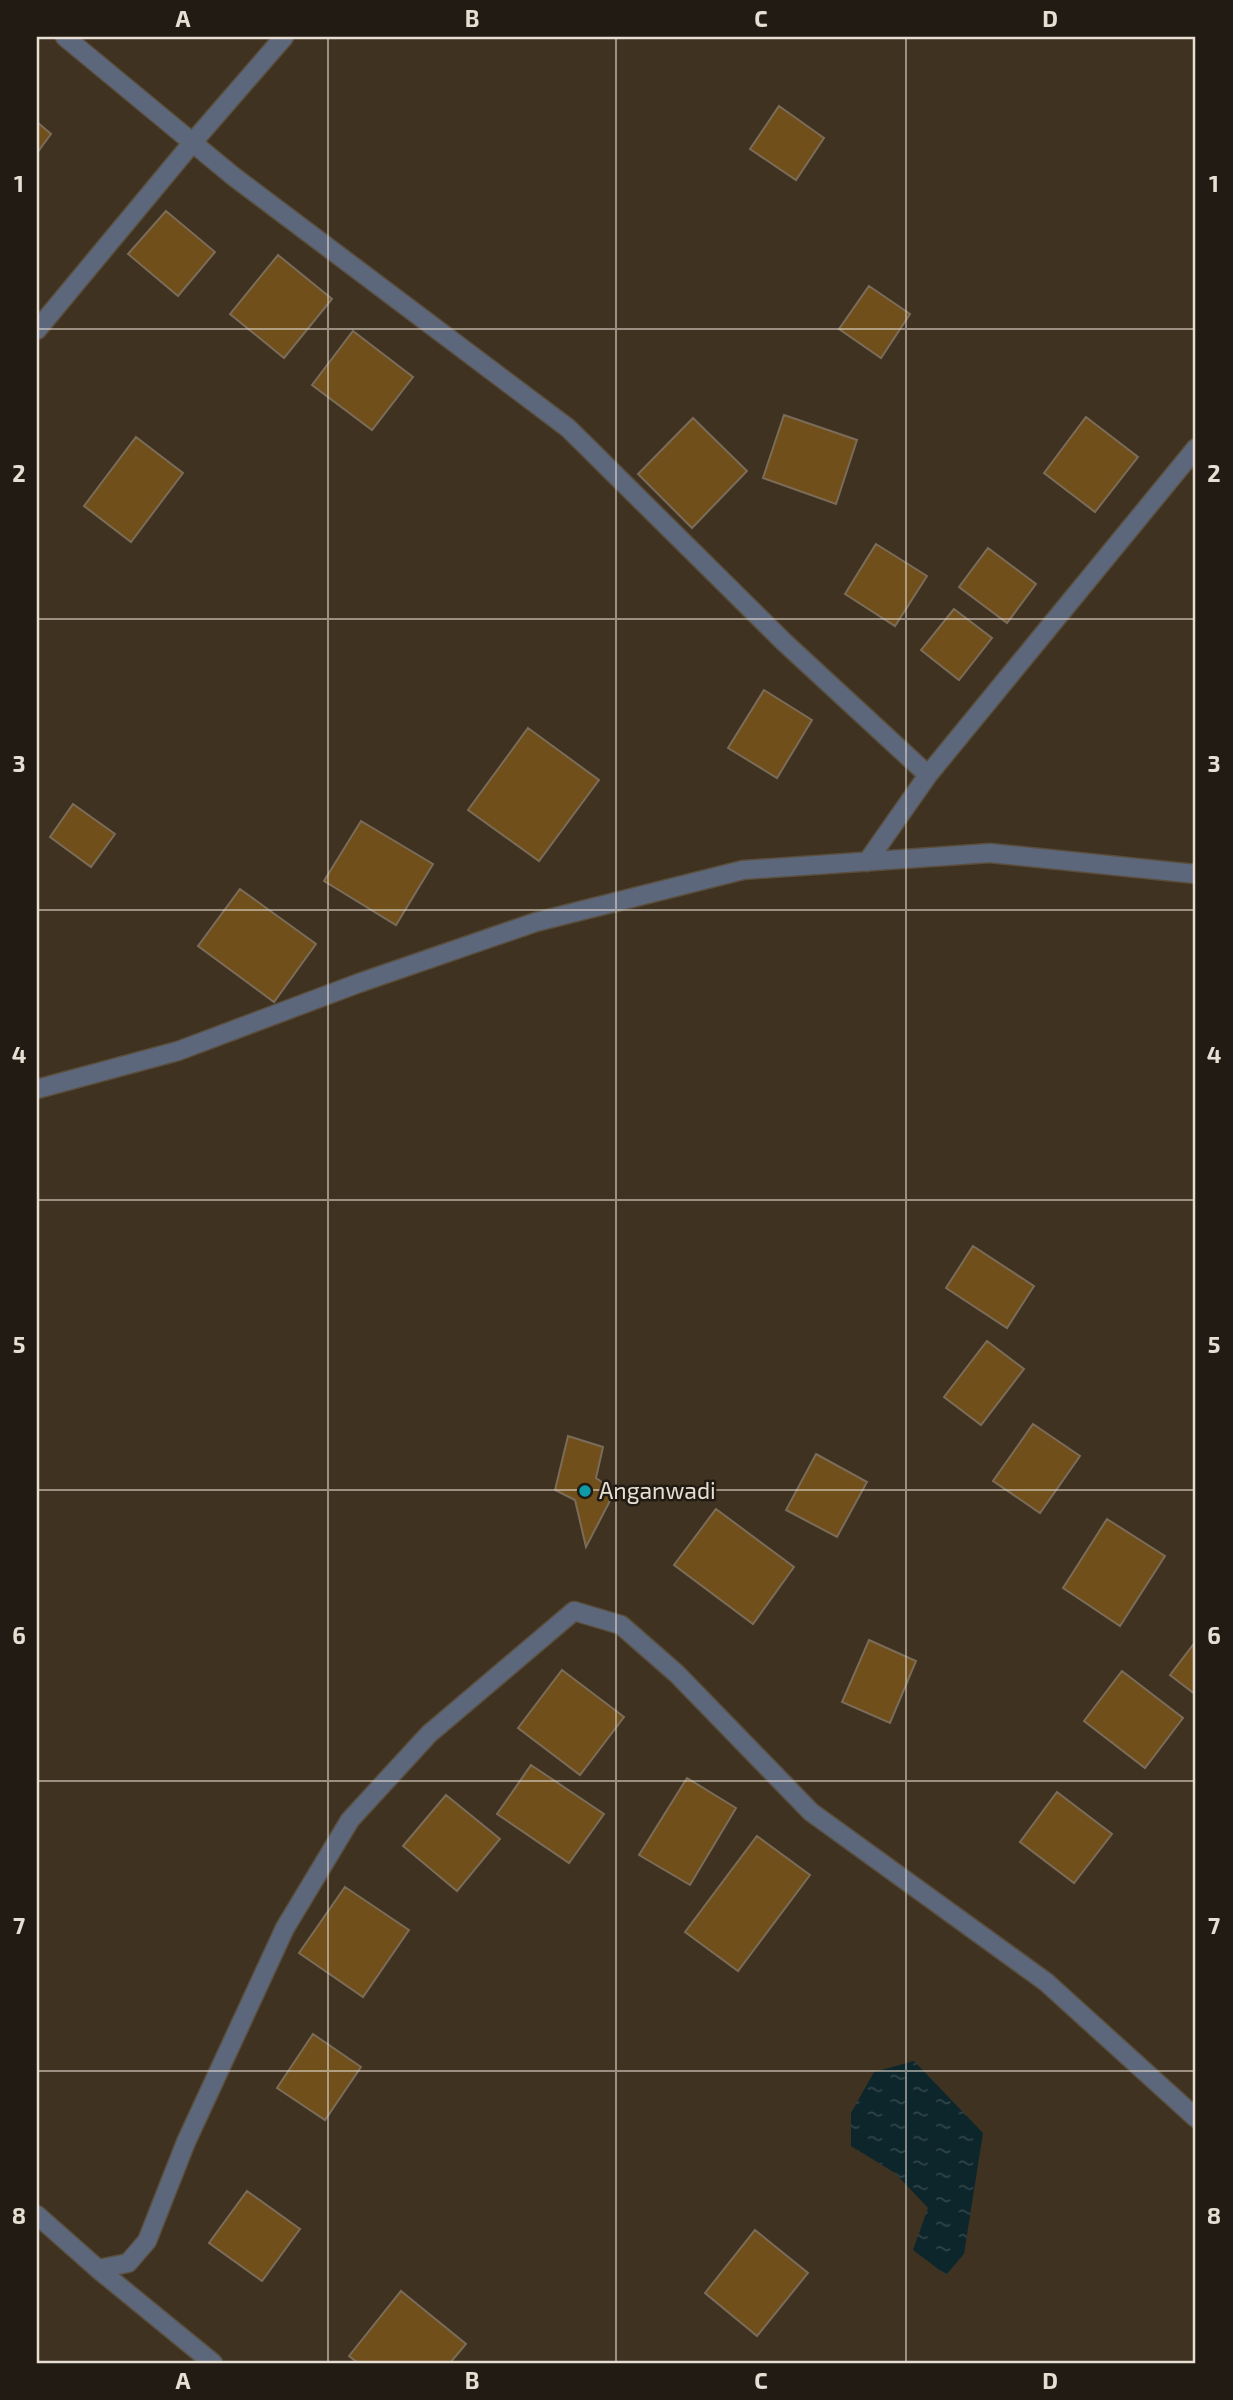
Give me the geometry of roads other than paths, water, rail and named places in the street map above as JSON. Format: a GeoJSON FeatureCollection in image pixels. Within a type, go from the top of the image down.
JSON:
{"type":"FeatureCollection","features":[{"type":"Feature","properties":{"kind":"street"},"geometry":{"type":"LineString","coordinates":[[65,37],[233,176],[568,428],[784,642],[928,775]]}},
{"type":"Feature","properties":{"kind":"street"},"geometry":{"type":"LineString","coordinates":[[37,330],[284,37]]}},
{"type":"Feature","properties":{"kind":"street"},"geometry":{"type":"LineString","coordinates":[[867,862],[928,775],[1196,448]]}},
{"type":"Feature","properties":{"kind":"street"},"geometry":{"type":"LineString","coordinates":[[37,1089],[178,1051],[359,983],[536,922],[743,870],[990,853],[1196,874]]}},
{"type":"Feature","properties":{"kind":"street"},"geometry":{"type":"LineString","coordinates":[[97,2269],[128,2263],[147,2241],[186,2142],[285,1928],[350,1820],[429,1734],[574,1611],[621,1625],[677,1674],[810,1812],[1046,1982],[1196,2118]]}},
{"type":"Feature","properties":{"kind":"street"},"geometry":{"type":"LineString","coordinates":[[37,2216],[97,2269],[213,2363]]}},
{"type":"Feature","properties":{"kind":"water"},"geometry":{"type":"Polygon","coordinates":[[[914,2061],[983,2133],[964,2254],[946,2275],[913,2250],[928,2208],[895,2173],[851,2146],[851,2113],[874,2072],[914,2061]]]}},
{"type":"Feature","properties":{"kind":"place","name":"Anganwadi"},"geometry":{"type":"Point","coordinates":[585,1491]}}]}
